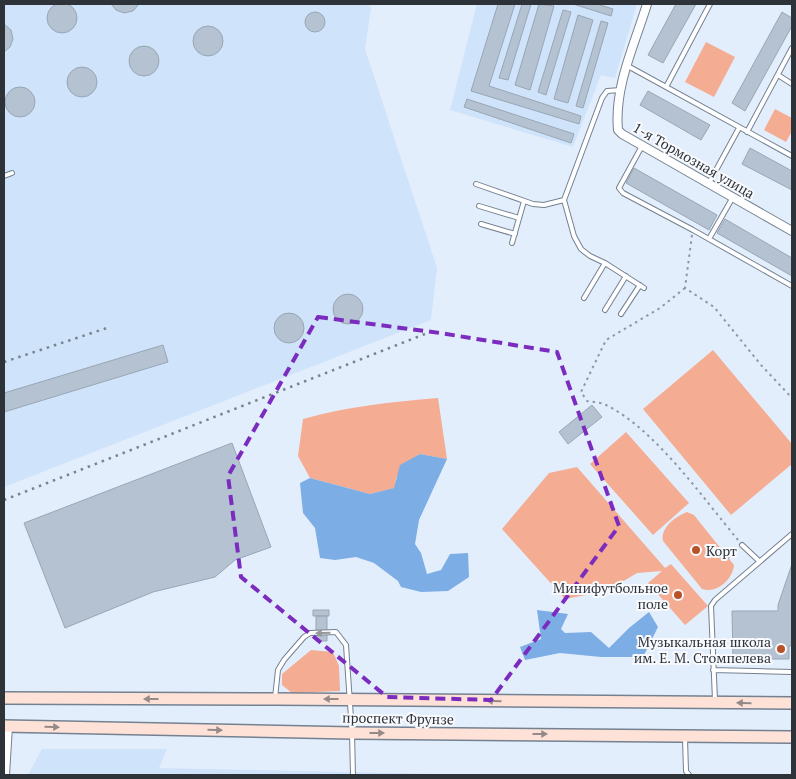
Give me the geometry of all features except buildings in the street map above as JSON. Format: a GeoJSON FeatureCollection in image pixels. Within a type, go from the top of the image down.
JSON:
{"type":"FeatureCollection","features":[{"type":"Feature","properties":{"kind":"main road","name":"проспект Фрунзе"},"geometry":{"type":"LineString","coordinates":[[4,698],[792,703]]}},
{"type":"Feature","properties":{"kind":"main road","name":"проспект Фрунзе"},"geometry":{"type":"LineString","coordinates":[[6,726],[352,733],[792,736]]}},
{"type":"Feature","properties":{"kind":"street","name":"1-я Тормозная улица"},"geometry":{"type":"LineString","coordinates":[[647,4],[626,65],[621,90],[618,130],[792,230]]}},
{"type":"Feature","properties":{"kind":"street"},"geometry":{"type":"LineString","coordinates":[[5,775],[6,726]]}},
{"type":"Feature","properties":{"kind":"lane"},"geometry":{"type":"LineString","coordinates":[[666,87],[710,4]]}},
{"type":"Feature","properties":{"kind":"lane"},"geometry":{"type":"LineString","coordinates":[[747,132],[792,48]]}},
{"type":"Feature","properties":{"kind":"lane"},"geometry":{"type":"LineString","coordinates":[[626,65],[792,156]]}},
{"type":"Feature","properties":{"kind":"lane"},"geometry":{"type":"LineString","coordinates":[[778,75],[792,84]]}},
{"type":"Feature","properties":{"kind":"lane"},"geometry":{"type":"LineString","coordinates":[[621,90],[607,91],[602,98],[564,200],[574,236],[581,249],[642,286],[621,314]]}},
{"type":"Feature","properties":{"kind":"lane"},"geometry":{"type":"LineString","coordinates":[[709,184],[739,128]]}},
{"type":"Feature","properties":{"kind":"lane"},"geometry":{"type":"LineString","coordinates":[[642,145],[619,188],[623,193],[792,286]]}},
{"type":"Feature","properties":{"kind":"lane"},"geometry":{"type":"LineString","coordinates":[[4,176],[12,173]]}},
{"type":"Feature","properties":{"kind":"lane"},"geometry":{"type":"LineString","coordinates":[[476,184],[524,201],[544,205],[564,200]]}},
{"type":"Feature","properties":{"kind":"lane"},"geometry":{"type":"LineString","coordinates":[[709,239],[733,197]]}},
{"type":"Feature","properties":{"kind":"lane"},"geometry":{"type":"LineString","coordinates":[[512,243],[524,201]]}},
{"type":"Feature","properties":{"kind":"lane"},"geometry":{"type":"LineString","coordinates":[[480,206],[519,218]]}},
{"type":"Feature","properties":{"kind":"lane"},"geometry":{"type":"LineString","coordinates":[[481,224],[515,234]]}},
{"type":"Feature","properties":{"kind":"lane"},"geometry":{"type":"LineString","coordinates":[[584,298],[605,263]]}},
{"type":"Feature","properties":{"kind":"lane"},"geometry":{"type":"LineString","coordinates":[[605,310],[626,276]]}},
{"type":"Feature","properties":{"kind":"lane"},"geometry":{"type":"LineString","coordinates":[[715,703],[711,606],[715,600],[792,534]]}},
{"type":"Feature","properties":{"kind":"lane"},"geometry":{"type":"LineString","coordinates":[[742,545],[759,561]]}},
{"type":"Feature","properties":{"kind":"lane"},"geometry":{"type":"LineString","coordinates":[[275,699],[278,670],[304,637],[310,633],[336,632],[346,645],[353,775]]}},
{"type":"Feature","properties":{"kind":"lane"},"geometry":{"type":"LineString","coordinates":[[713,670],[792,672]]}},
{"type":"Feature","properties":{"kind":"lane"},"geometry":{"type":"LineString","coordinates":[[685,736],[686,771],[689,775]]}},
{"type":"Feature","properties":{"kind":"path"},"geometry":{"type":"LineString","coordinates":[[693,230],[685,288],[660,308],[606,340],[581,392],[587,401],[604,404],[628,418],[664,452],[742,545],[728,558]]}},
{"type":"Feature","properties":{"kind":"path"},"geometry":{"type":"LineString","coordinates":[[685,288],[714,307],[761,365],[792,398]]}},
{"type":"Feature","properties":{"kind":"highlighted area"},"geometry":{"type":"Polygon","coordinates":[[[318,317],[440,333],[557,352],[619,526],[491,700],[387,697],[241,577],[228,476],[318,317]]]}},
{"type":"Feature","properties":{"kind":"shaded area"},"geometry":{"type":"Polygon","coordinates":[[[4,4],[369,4],[371,8],[365,49],[437,268],[431,320],[4,487],[4,4]]]}},
{"type":"Feature","properties":{"kind":"shaded area"},"geometry":{"type":"Polygon","coordinates":[[[477,4],[637,4],[615,78],[601,75],[573,147],[450,110],[477,4]]]}},
{"type":"Feature","properties":{"kind":"shaded area"},"geometry":{"type":"Polygon","coordinates":[[[706,42],[735,57],[714,97],[685,82],[706,42]]]}},
{"type":"Feature","properties":{"kind":"shaded area"},"geometry":{"type":"Polygon","coordinates":[[[775,109],[792,118],[792,131],[786,142],[764,130],[775,109]]]}},
{"type":"Feature","properties":{"kind":"shaded area"},"geometry":{"type":"Polygon","coordinates":[[[713,350],[792,444],[792,464],[731,515],[643,409],[713,350]]]}},
{"type":"Feature","properties":{"kind":"shaded area"},"geometry":{"type":"Polygon","coordinates":[[[438,398],[447,459],[419,454],[396,478],[395,488],[370,494],[310,478],[298,456],[303,419],[370,405],[438,398]]]}},
{"type":"Feature","properties":{"kind":"shaded area"},"geometry":{"type":"Polygon","coordinates":[[[626,432],[689,503],[653,535],[590,464],[626,432]]]}},
{"type":"Feature","properties":{"kind":"shaded area"},"geometry":{"type":"Polygon","coordinates":[[[577,467],[665,568],[671,564],[708,606],[685,625],[648,583],[662,571],[637,573],[607,591],[565,599],[502,529],[549,473],[577,467]]]}},
{"type":"Feature","properties":{"kind":"shaded area","name":"Корт"},"geometry":{"type":"Polygon","coordinates":[[[687,512],[694,515],[734,565],[731,575],[727,580],[713,589],[702,589],[663,541],[666,527],[678,516],[687,512]]]}},
{"type":"Feature","properties":{"kind":"shaded area"},"geometry":{"type":"Polygon","coordinates":[[[311,650],[333,652],[339,666],[340,691],[292,693],[282,685],[282,674],[311,650]]]}},
{"type":"Feature","properties":{"kind":"shaded area"},"geometry":{"type":"Polygon","coordinates":[[[42,749],[167,749],[159,768],[486,775],[28,775],[42,749]]]}},
{"type":"Feature","properties":{"kind":"water"},"geometry":{"type":"Polygon","coordinates":[[[420,454],[447,459],[419,520],[415,544],[421,553],[427,574],[441,570],[450,554],[468,553],[469,577],[448,591],[421,592],[401,587],[398,581],[374,563],[356,557],[335,560],[320,558],[315,528],[303,513],[300,483],[310,478],[370,494],[394,488],[400,465],[420,454]]]}},
{"type":"Feature","properties":{"kind":"water"},"geometry":{"type":"Polygon","coordinates":[[[537,610],[568,614],[561,629],[565,633],[591,632],[609,648],[649,612],[658,627],[643,657],[601,657],[560,653],[525,660],[520,647],[541,639],[537,610]]]}},
{"type":"Feature","properties":{"kind":"railway"},"geometry":{"type":"LineString","coordinates":[[4,362],[110,327]]}},
{"type":"Feature","properties":{"kind":"railway"},"geometry":{"type":"LineString","coordinates":[[4,500],[430,332]]}},
{"type":"Feature","properties":{"kind":"place","name":"Корт"},"geometry":{"type":"Point","coordinates":[696,550]}},
{"type":"Feature","properties":{"kind":"place","name":"Минифутбольное поле"},"geometry":{"type":"Point","coordinates":[678,595]}},
{"type":"Feature","properties":{"kind":"place","name":"Музыкальная школа им. Е. М. Стомпелева"},"geometry":{"type":"Point","coordinates":[781,649]}}]}
